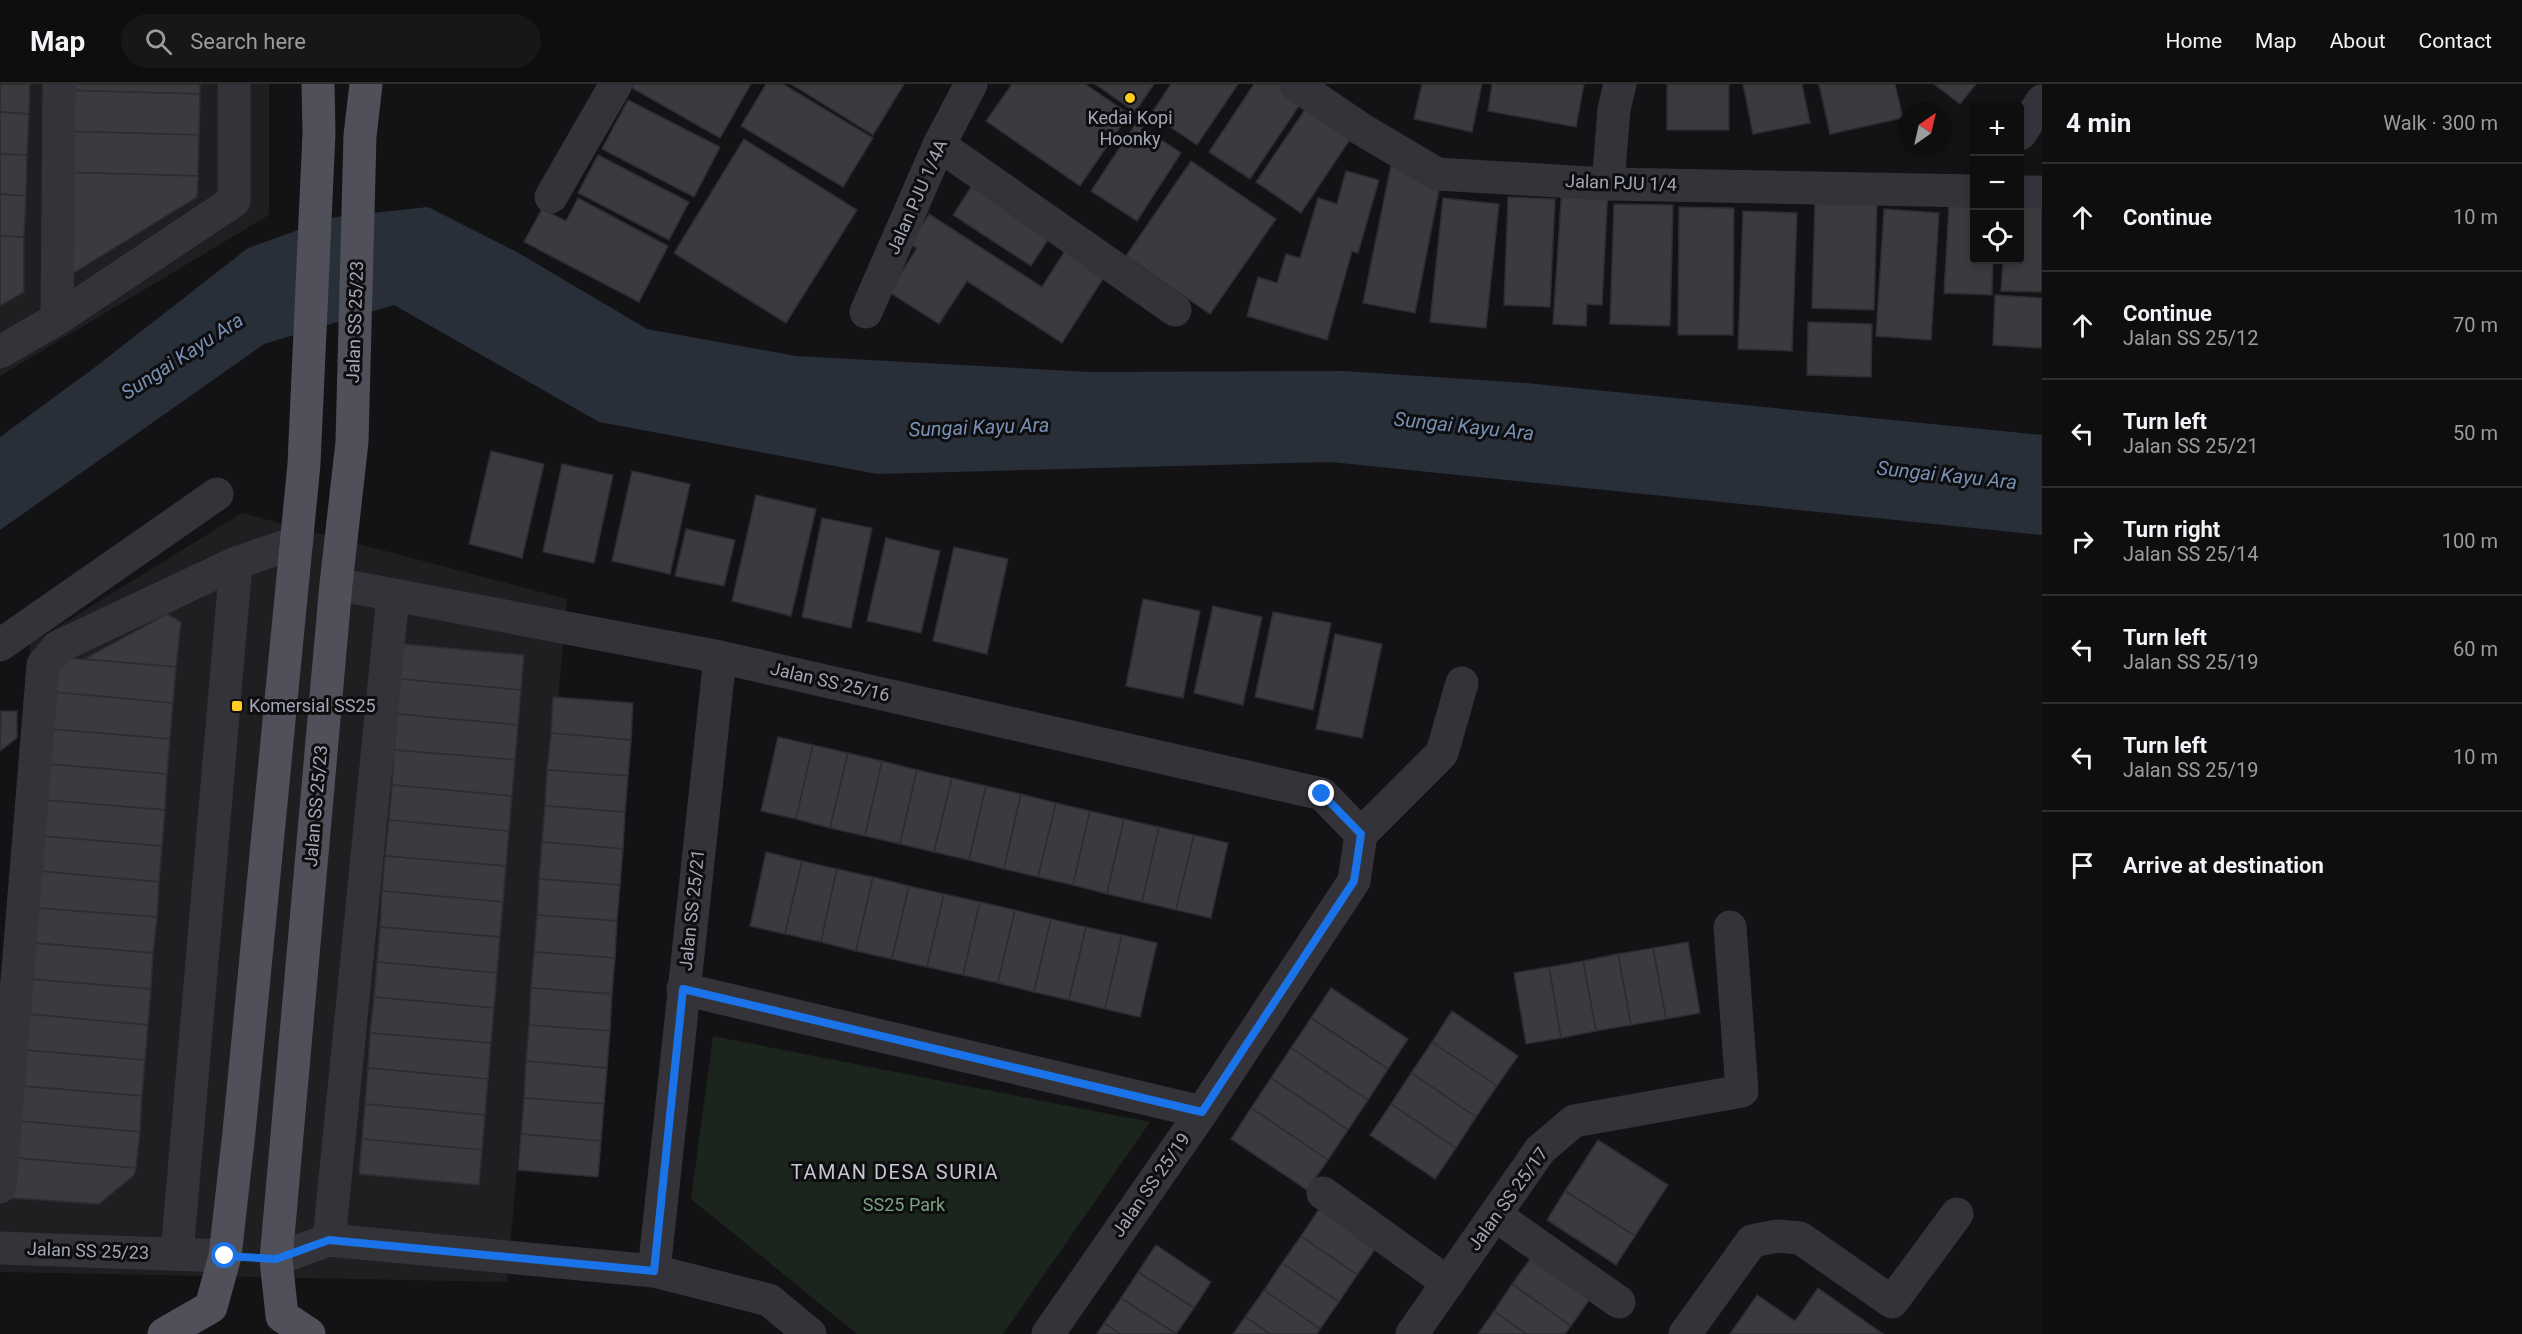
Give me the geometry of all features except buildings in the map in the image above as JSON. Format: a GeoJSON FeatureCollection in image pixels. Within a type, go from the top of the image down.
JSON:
{"type":"FeatureCollection","features":[{"type":"Feature","properties":{"kind":"main road"},"geometry":{"type":"LineString","coordinates":[[164,1334],[210,1306],[225,1256],[243,1097],[304,464],[319,133],[318,84]]}},
{"type":"Feature","properties":{"kind":"main road","name":"Jalan SS 25/23"},"geometry":{"type":"LineString","coordinates":[[309,1334],[282,1316],[276,1259],[336,584],[352,442],[360,136],[366,84]]}},
{"type":"Feature","properties":{"kind":"main road"},"geometry":{"type":"LineString","coordinates":[[297,537],[309,559],[336,584]]}},
{"type":"Feature","properties":{"kind":"main road"},"geometry":{"type":"LineString","coordinates":[[225,1256],[276,1259]]}},
{"type":"Feature","properties":{"kind":"street"},"geometry":{"type":"LineString","coordinates":[[57,319],[59,84]]}},
{"type":"Feature","properties":{"kind":"street"},"geometry":{"type":"LineString","coordinates":[[0,352],[57,319],[234,201],[234,84]]}},
{"type":"Feature","properties":{"kind":"street"},"geometry":{"type":"LineString","coordinates":[[551,197],[616,84]]}},
{"type":"Feature","properties":{"kind":"street","name":"Jalan PJU 1/4A"},"geometry":{"type":"LineString","coordinates":[[866,312],[939,146],[971,84]]}},
{"type":"Feature","properties":{"kind":"street","name":"Jalan PJU 1/4"},"geometry":{"type":"LineString","coordinates":[[1294,84],[1361,129],[1437,174],[1608,184],[1970,191]]}},
{"type":"Feature","properties":{"kind":"street"},"geometry":{"type":"LineString","coordinates":[[1608,184],[1614,109],[1620,84]]}},
{"type":"Feature","properties":{"kind":"street"},"geometry":{"type":"LineString","coordinates":[[2024,127],[2042,101]]}},
{"type":"Feature","properties":{"kind":"street"},"geometry":{"type":"LineString","coordinates":[[939,146],[1175,310]]}},
{"type":"Feature","properties":{"kind":"street"},"geometry":{"type":"LineString","coordinates":[[2024,192],[2042,192]]}},
{"type":"Feature","properties":{"kind":"street"},"geometry":{"type":"LineString","coordinates":[[0,645],[217,494]]}},
{"type":"Feature","properties":{"kind":"street"},"geometry":{"type":"LineString","coordinates":[[0,1187],[43,665],[58,647],[236,563],[297,537]]}},
{"type":"Feature","properties":{"kind":"street"},"geometry":{"type":"LineString","coordinates":[[177,1254],[236,563]]}},
{"type":"Feature","properties":{"kind":"street","name":"Jalan SS 25/16"},"geometry":{"type":"LineString","coordinates":[[336,584],[720,657],[1322,794],[1361,834]]}},
{"type":"Feature","properties":{"kind":"street"},"geometry":{"type":"LineString","coordinates":[[329,1240],[393,595]]}},
{"type":"Feature","properties":{"kind":"street","name":"Jalan SS 25/21"},"geometry":{"type":"LineString","coordinates":[[654,1271],[720,657]]}},
{"type":"Feature","properties":{"kind":"street"},"geometry":{"type":"LineString","coordinates":[[1361,834],[1442,753],[1462,684]]}},
{"type":"Feature","properties":{"kind":"street","name":"Jalan SS 25/19"},"geometry":{"type":"LineString","coordinates":[[1048,1334],[1202,1112],[1354,881],[1361,834]]}},
{"type":"Feature","properties":{"kind":"street","name":"Jalan SS 25/17"},"geometry":{"type":"LineString","coordinates":[[1412,1334],[1540,1150],[1574,1121],[1742,1092],[1730,927]]}},
{"type":"Feature","properties":{"kind":"street"},"geometry":{"type":"LineString","coordinates":[[683,989],[1202,1112]]}},
{"type":"Feature","properties":{"kind":"street"},"geometry":{"type":"LineString","coordinates":[[1323,1193],[1448,1282]]}},
{"type":"Feature","properties":{"kind":"street"},"geometry":{"type":"LineString","coordinates":[[1685,1334],[1752,1241],[1777,1236],[1800,1238],[1892,1302],[1957,1214]]}},
{"type":"Feature","properties":{"kind":"street"},"geometry":{"type":"LineString","coordinates":[[1495,1215],[1619,1302]]}},
{"type":"Feature","properties":{"kind":"street"},"geometry":{"type":"LineString","coordinates":[[276,1259],[329,1240],[654,1271],[769,1300],[810,1334]]}},
{"type":"Feature","properties":{"kind":"street","name":"Jalan SS 25/23"},"geometry":{"type":"LineString","coordinates":[[0,1248],[225,1256]]}},
{"type":"Feature","properties":{"kind":"shaded area"},"geometry":{"type":"Polygon","coordinates":[[[0,84],[269,84],[269,215],[0,376],[0,84]]]}},
{"type":"Feature","properties":{"kind":"shaded area"},"geometry":{"type":"Polygon","coordinates":[[[242,513],[567,599],[507,1282],[0,1272],[0,1012],[30,644],[242,513]]]}},
{"type":"Feature","properties":{"kind":"green space","name":"SS25 Park"},"geometry":{"type":"Polygon","coordinates":[[[713,1036],[1150,1122],[1003,1334],[857,1334],[691,1199],[713,1036]]]}},
{"type":"Feature","properties":{"kind":"water","name":"Sungai Kayu Ara"},"geometry":{"type":"Polygon","coordinates":[[[428,207],[517,252],[647,329],[796,356],[1090,372],[1344,371],[1526,383],[2042,435],[2042,535],[1331,462],[877,474],[599,422],[394,305],[264,344],[0,530],[0,437],[94,368],[248,248],[335,217],[428,207]]]}},
{"type":"Feature","properties":{"kind":"place","name":"Kedai Kopi Hoonky"},"geometry":{"type":"Point","coordinates":[1130,98]}},
{"type":"Feature","properties":{"kind":"place","name":"Komersial SS25"},"geometry":{"type":"Point","coordinates":[237,706]}},
{"type":"Feature","properties":{"kind":"district","name":"TAMAN DESA SURIA"},"geometry":{"type":"Point","coordinates":[895,1172]}},
{"type":"Feature","properties":{"kind":"route"},"geometry":{"type":"LineString","coordinates":[[225,1256],[276,1259],[329,1240],[654,1271],[683,989],[1202,1112],[1354,881],[1361,834],[1322,794]]}}]}
